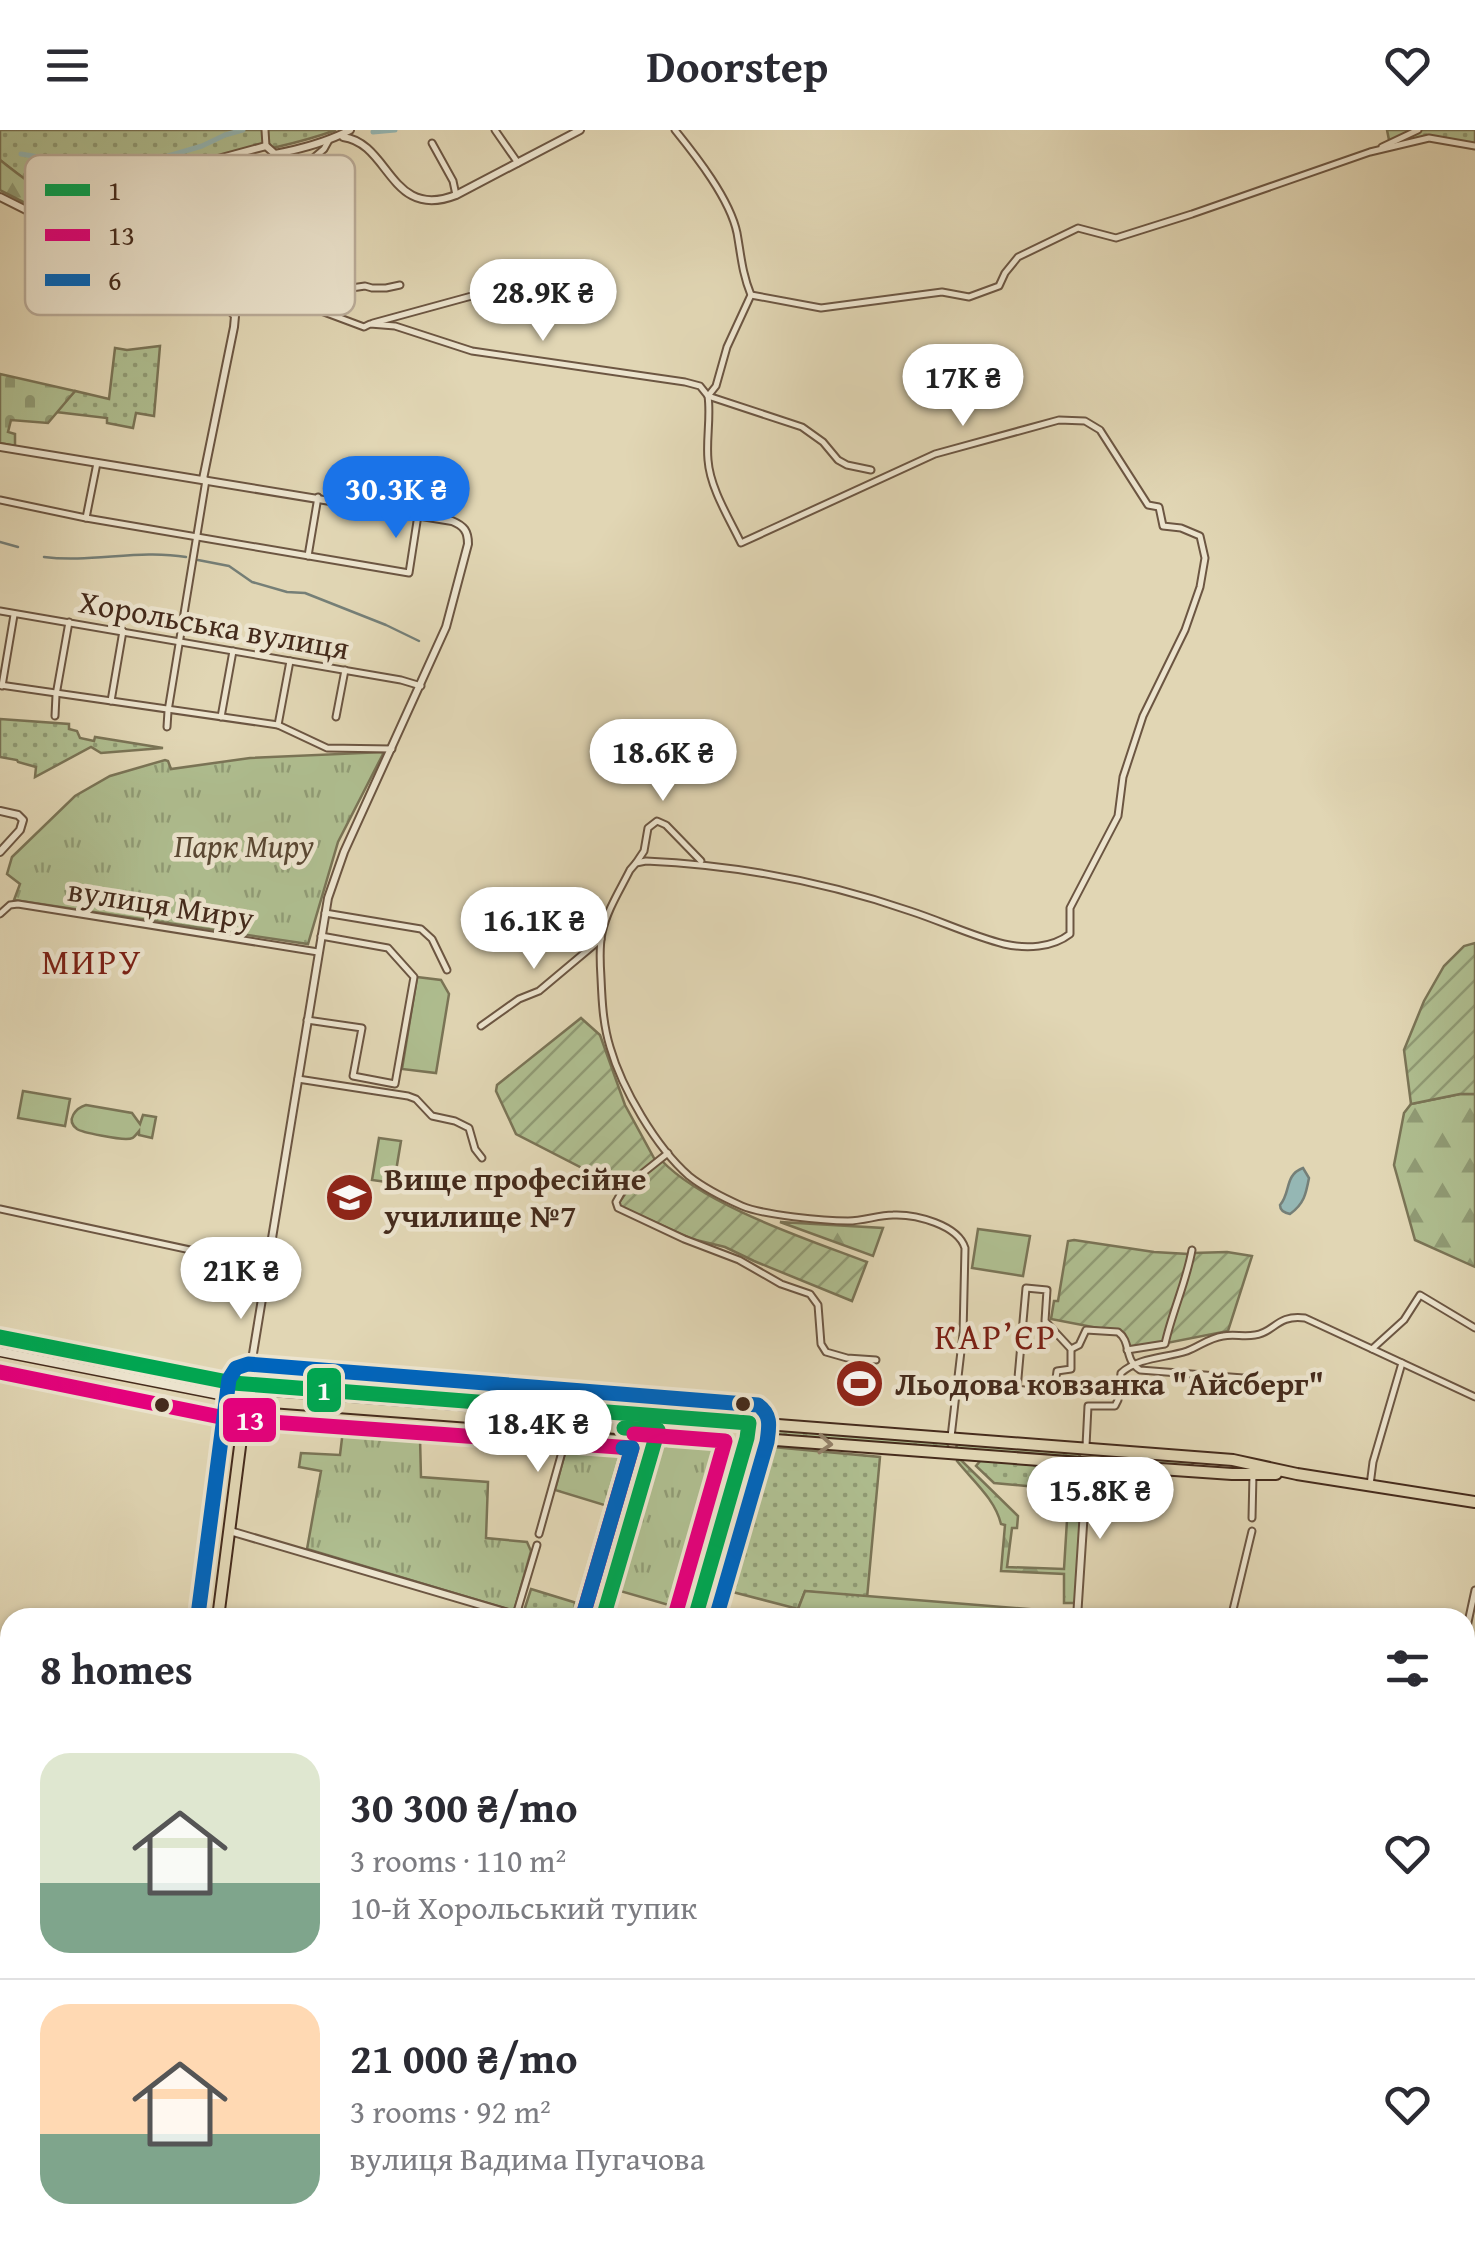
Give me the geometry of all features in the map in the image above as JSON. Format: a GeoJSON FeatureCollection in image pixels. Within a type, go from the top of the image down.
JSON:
{"type":"FeatureCollection","features":[{"type":"Feature","properties":{"kind":"main road"},"geometry":{"type":"LineString","coordinates":[[0,1337],[248,1384],[1233,1460],[1475,1502]]}},
{"type":"Feature","properties":{"kind":"main road"},"geometry":{"type":"LineString","coordinates":[[0,1352],[245,1400],[1087,1464],[1297,1474]]}},
{"type":"Feature","properties":{"kind":"main road"},"geometry":{"type":"LineString","coordinates":[[219,1608],[248,1384]]}},
{"type":"Feature","properties":{"kind":"main road"},"geometry":{"type":"LineString","coordinates":[[468,1416],[469,1401]]}},
{"type":"Feature","properties":{"kind":"main road"},"geometry":{"type":"LineString","coordinates":[[584,1426],[585,1410]]}},
{"type":"Feature","properties":{"kind":"main road"},"geometry":{"type":"LineString","coordinates":[[658,1430],[660,1415]]}},
{"type":"Feature","properties":{"kind":"main road"},"geometry":{"type":"LineString","coordinates":[[747,1438],[749,1423]]}},
{"type":"Feature","properties":{"kind":"main road"},"geometry":{"type":"LineString","coordinates":[[950,1453],[951,1439]]}},
{"type":"Feature","properties":{"kind":"main road"},"geometry":{"type":"LineString","coordinates":[[1087,1464],[1088,1449]]}},
{"type":"Feature","properties":{"kind":"street"},"geometry":{"type":"LineString","coordinates":[[265,130],[266,146],[275,154],[353,130],[357,141],[409,194],[429,201],[456,195],[580,130]]}},
{"type":"Feature","properties":{"kind":"street"},"geometry":{"type":"LineString","coordinates":[[496,130],[518,164]]}},
{"type":"Feature","properties":{"kind":"street"},"geometry":{"type":"LineString","coordinates":[[675,130],[726,205],[751,295],[727,347],[716,386],[708,396]]}},
{"type":"Feature","properties":{"kind":"street"},"geometry":{"type":"LineString","coordinates":[[751,295],[820,308],[942,292],[969,297],[999,286],[1018,257],[1078,228],[1116,238],[1370,152],[1418,130]]}},
{"type":"Feature","properties":{"kind":"street"},"geometry":{"type":"LineString","coordinates":[[317,155],[333,138],[357,141]]}},
{"type":"Feature","properties":{"kind":"street"},"geometry":{"type":"LineString","coordinates":[[1370,152],[1430,138],[1475,146]]}},
{"type":"Feature","properties":{"kind":"street"},"geometry":{"type":"LineString","coordinates":[[432,142],[454,180],[456,195]]}},
{"type":"Feature","properties":{"kind":"street"},"geometry":{"type":"LineString","coordinates":[[232,155],[266,146]]}},
{"type":"Feature","properties":{"kind":"street"},"geometry":{"type":"LineString","coordinates":[[0,197],[25,209]]}},
{"type":"Feature","properties":{"kind":"street"},"geometry":{"type":"LineString","coordinates":[[355,288],[400,285]]}},
{"type":"Feature","properties":{"kind":"street"},"geometry":{"type":"LineString","coordinates":[[332,315],[364,327],[479,294],[501,298]]}},
{"type":"Feature","properties":{"kind":"street"},"geometry":{"type":"LineString","coordinates":[[167,727],[204,480],[235,322],[233,315]]}},
{"type":"Feature","properties":{"kind":"street"},"geometry":{"type":"LineString","coordinates":[[370,324],[395,326],[472,351],[700,386],[708,396],[710,412],[708,462],[741,543],[935,454],[1060,420],[1085,421],[1100,430],[1148,505],[1159,507],[1164,526],[1200,536],[1204,558],[1200,587],[1185,630],[1143,716],[1123,777],[1118,816],[1070,908],[1070,934],[1062,941],[1041,946],[1004,944],[910,910],[814,884],[703,863],[636,862]]}},
{"type":"Feature","properties":{"kind":"street"},"geometry":{"type":"LineString","coordinates":[[708,396],[802,426],[838,460],[871,470]]}},
{"type":"Feature","properties":{"kind":"street"},"geometry":{"type":"LineString","coordinates":[[0,446],[418,515],[460,524],[467,533],[468,544],[446,627],[339,864],[325,913],[248,1384]]}},
{"type":"Feature","properties":{"kind":"street"},"geometry":{"type":"LineString","coordinates":[[86,518],[97,463]]}},
{"type":"Feature","properties":{"kind":"street"},"geometry":{"type":"LineString","coordinates":[[308,556],[318,497]]}},
{"type":"Feature","properties":{"kind":"street"},"geometry":{"type":"LineString","coordinates":[[0,500],[195,538],[408,573],[418,515]]}},
{"type":"Feature","properties":{"kind":"street","name":"Хорольська вулиця"},"geometry":{"type":"LineString","coordinates":[[0,611],[180,640],[420,686]]}},
{"type":"Feature","properties":{"kind":"street"},"geometry":{"type":"LineString","coordinates":[[14,613],[1,686],[278,724],[327,748],[392,749]]}},
{"type":"Feature","properties":{"kind":"street"},"geometry":{"type":"LineString","coordinates":[[56,716],[69,622]]}},
{"type":"Feature","properties":{"kind":"street"},"geometry":{"type":"LineString","coordinates":[[111,701],[123,632]]}},
{"type":"Feature","properties":{"kind":"street"},"geometry":{"type":"LineString","coordinates":[[221,717],[233,650]]}},
{"type":"Feature","properties":{"kind":"street"},"geometry":{"type":"LineString","coordinates":[[278,724],[290,660]]}},
{"type":"Feature","properties":{"kind":"street"},"geometry":{"type":"LineString","coordinates":[[336,718],[345,670]]}},
{"type":"Feature","properties":{"kind":"street"},"geometry":{"type":"LineString","coordinates":[[0,810],[24,820],[0,852]]}},
{"type":"Feature","properties":{"kind":"street"},"geometry":{"type":"LineString","coordinates":[[703,863],[666,825],[657,821],[648,828],[644,851],[608,914],[601,940],[602,998],[611,1051],[630,1094],[668,1153],[693,1179],[752,1210],[841,1220],[906,1216],[934,1223],[959,1236],[966,1248],[963,1334],[951,1439]]}},
{"type":"Feature","properties":{"kind":"street","name":"вулиця Миру"},"geometry":{"type":"LineString","coordinates":[[0,914],[10,905],[18,904],[318,952]]}},
{"type":"Feature","properties":{"kind":"street"},"geometry":{"type":"LineString","coordinates":[[325,913],[421,929],[432,939],[447,970]]}},
{"type":"Feature","properties":{"kind":"street"},"geometry":{"type":"LineString","coordinates":[[308,1020],[362,1028],[353,1076],[395,1084],[414,977],[388,948],[321,936]]}},
{"type":"Feature","properties":{"kind":"street"},"geometry":{"type":"LineString","coordinates":[[481,1026],[519,998],[540,991],[601,940]]}},
{"type":"Feature","properties":{"kind":"street"},"geometry":{"type":"LineString","coordinates":[[298,1079],[416,1099],[432,1116],[469,1128],[482,1158]]}},
{"type":"Feature","properties":{"kind":"street"},"geometry":{"type":"LineString","coordinates":[[668,1153],[624,1188],[616,1202],[618,1208],[810,1294],[818,1304],[821,1344],[826,1352],[876,1360]]}},
{"type":"Feature","properties":{"kind":"street"},"geometry":{"type":"LineString","coordinates":[[0,1209],[269,1266]]}},
{"type":"Feature","properties":{"kind":"street"},"geometry":{"type":"LineString","coordinates":[[1126,1350],[1165,1344],[1192,1250]]}},
{"type":"Feature","properties":{"kind":"street"},"geometry":{"type":"LineString","coordinates":[[957,1384],[1017,1389],[1054,1392],[1057,1371],[1072,1369],[1071,1349],[1045,1321],[1047,1290],[1026,1288],[1017,1389]]}},
{"type":"Feature","properties":{"kind":"street"},"geometry":{"type":"LineString","coordinates":[[1372,1349],[1404,1320],[1420,1295],[1475,1328]]}},
{"type":"Feature","properties":{"kind":"street"},"geometry":{"type":"LineString","coordinates":[[1088,1449],[1088,1406],[1115,1406],[1121,1373],[1216,1337],[1257,1335],[1294,1317],[1305,1318],[1475,1397]]}},
{"type":"Feature","properties":{"kind":"street"},"geometry":{"type":"LineString","coordinates":[[1071,1349],[1077,1348],[1084,1333],[1090,1330],[1122,1333],[1126,1350],[1140,1370],[1256,1379]]}},
{"type":"Feature","properties":{"kind":"street"},"geometry":{"type":"LineString","coordinates":[[1167,1372],[1172,1355]]}},
{"type":"Feature","properties":{"kind":"street"},"geometry":{"type":"LineString","coordinates":[[1370,1485],[1402,1363]]}},
{"type":"Feature","properties":{"kind":"street"},"geometry":{"type":"LineString","coordinates":[[539,1534],[570,1424]]}},
{"type":"Feature","properties":{"kind":"street"},"geometry":{"type":"LineString","coordinates":[[606,1608],[658,1430]]}},
{"type":"Feature","properties":{"kind":"street"},"geometry":{"type":"LineString","coordinates":[[698,1608],[747,1438]]}},
{"type":"Feature","properties":{"kind":"street"},"geometry":{"type":"LineString","coordinates":[[1078,1608],[1087,1464]]}},
{"type":"Feature","properties":{"kind":"street"},"geometry":{"type":"LineString","coordinates":[[1252,1518],[1253,1474]]}},
{"type":"Feature","properties":{"kind":"street"},"geometry":{"type":"LineString","coordinates":[[229,1530],[493,1608]]}},
{"type":"Feature","properties":{"kind":"street"},"geometry":{"type":"LineString","coordinates":[[1233,1608],[1252,1531]]}},
{"type":"Feature","properties":{"kind":"street"},"geometry":{"type":"LineString","coordinates":[[522,1608],[537,1546]]}},
{"type":"Feature","properties":{"kind":"green space"},"geometry":{"type":"Polygon","coordinates":[[[0,130],[336,130],[234,155],[25,155],[25,179],[0,160],[0,130]]]}},
{"type":"Feature","properties":{"kind":"green space"},"geometry":{"type":"Polygon","coordinates":[[[1387,130],[1475,130],[1475,144],[1432,136],[1390,145],[1387,130]]]}},
{"type":"Feature","properties":{"kind":"green space"},"geometry":{"type":"Polygon","coordinates":[[[0,160],[25,179],[25,203],[0,190],[0,160]]]}},
{"type":"Feature","properties":{"kind":"green space"},"geometry":{"type":"Polygon","coordinates":[[[160,346],[154,416],[136,413],[133,428],[107,423],[107,418],[56,412],[75,391],[109,399],[115,348],[160,346]]]}},
{"type":"Feature","properties":{"kind":"green space"},"geometry":{"type":"Polygon","coordinates":[[[0,374],[75,391],[48,423],[11,420],[8,432],[15,434],[15,446],[0,443],[0,374]]]}},
{"type":"Feature","properties":{"kind":"green space"},"geometry":{"type":"Polygon","coordinates":[[[0,719],[69,724],[69,729],[77,731],[80,738],[163,748],[101,753],[91,747],[35,777],[36,767],[0,757],[0,719]]]}},
{"type":"Feature","properties":{"kind":"green space","name":"Парк Миру"},"geometry":{"type":"Polygon","coordinates":[[[384,752],[338,842],[308,944],[14,900],[20,884],[7,874],[12,857],[75,796],[110,776],[165,760],[171,769],[250,758],[384,752]]]}},
{"type":"Feature","properties":{"kind":"green space"},"geometry":{"type":"Polygon","coordinates":[[[1475,943],[1475,1094],[1411,1104],[1404,1050],[1424,1001],[1444,966],[1464,946],[1475,943]]]}},
{"type":"Feature","properties":{"kind":"green space"},"geometry":{"type":"Polygon","coordinates":[[[417,977],[441,980],[449,994],[436,1073],[402,1069],[417,977]]]}},
{"type":"Feature","properties":{"kind":"green space"},"geometry":{"type":"Polygon","coordinates":[[[581,1018],[600,1035],[625,1105],[655,1160],[621,1188],[516,1134],[496,1091],[497,1085],[581,1018]]]}},
{"type":"Feature","properties":{"kind":"green space"},"geometry":{"type":"Polygon","coordinates":[[[23,1091],[70,1099],[65,1126],[18,1118],[23,1091]]]}},
{"type":"Feature","properties":{"kind":"green space"},"geometry":{"type":"Polygon","coordinates":[[[1475,1094],[1475,1267],[1415,1240],[1394,1165],[1404,1113],[1411,1104],[1475,1094]]]}},
{"type":"Feature","properties":{"kind":"green space"},"geometry":{"type":"Polygon","coordinates":[[[86,1105],[132,1113],[140,1124],[143,1115],[156,1117],[152,1138],[139,1135],[139,1131],[126,1139],[77,1129],[72,1118],[86,1105]]]}},
{"type":"Feature","properties":{"kind":"green space"},"geometry":{"type":"Polygon","coordinates":[[[379,1138],[401,1141],[394,1183],[372,1180],[379,1138]]]}},
{"type":"Feature","properties":{"kind":"green space"},"geometry":{"type":"Polygon","coordinates":[[[661,1160],[680,1177],[730,1206],[867,1262],[852,1301],[621,1207],[618,1204],[631,1186],[661,1160]]]}},
{"type":"Feature","properties":{"kind":"green space"},"geometry":{"type":"Polygon","coordinates":[[[780,1222],[883,1228],[873,1256],[780,1222]]]}},
{"type":"Feature","properties":{"kind":"green space"},"geometry":{"type":"Polygon","coordinates":[[[978,1229],[1030,1236],[1023,1276],[972,1268],[978,1229]]]}},
{"type":"Feature","properties":{"kind":"green space"},"geometry":{"type":"Polygon","coordinates":[[[1068,1241],[1188,1254],[1164,1342],[1130,1349],[1124,1333],[1051,1319],[1054,1301],[1058,1301],[1068,1241]]]}},
{"type":"Feature","properties":{"kind":"green space"},"geometry":{"type":"Polygon","coordinates":[[[1193,1253],[1252,1256],[1228,1331],[1167,1343],[1193,1253]]]}},
{"type":"Feature","properties":{"kind":"green space"},"geometry":{"type":"Polygon","coordinates":[[[0,1340],[225,1385],[227,1389],[223,1393],[0,1347],[0,1340]]]}},
{"type":"Feature","properties":{"kind":"green space"},"geometry":{"type":"Polygon","coordinates":[[[64,1379],[107,1388],[104,1401],[61,1393],[64,1379]]]}},
{"type":"Feature","properties":{"kind":"green space"},"geometry":{"type":"Polygon","coordinates":[[[279,1391],[464,1407],[461,1411],[281,1398],[279,1391]]]}},
{"type":"Feature","properties":{"kind":"green space"},"geometry":{"type":"Polygon","coordinates":[[[473,1406],[578,1413],[581,1419],[475,1413],[473,1406]]]}},
{"type":"Feature","properties":{"kind":"green space"},"geometry":{"type":"Polygon","coordinates":[[[670,1421],[743,1428],[739,1433],[672,1427],[670,1421]]]}},
{"type":"Feature","properties":{"kind":"green space"},"geometry":{"type":"Polygon","coordinates":[[[763,1428],[948,1446],[946,1449],[765,1435],[763,1428]]]}},
{"type":"Feature","properties":{"kind":"green space"},"geometry":{"type":"Polygon","coordinates":[[[343,1430],[420,1438],[421,1477],[488,1482],[486,1538],[527,1542],[531,1551],[515,1608],[307,1549],[321,1471],[299,1467],[301,1453],[340,1455],[343,1430]]]}},
{"type":"Feature","properties":{"kind":"green space"},"geometry":{"type":"Polygon","coordinates":[[[571,1431],[647,1438],[627,1512],[555,1490],[571,1431]]]}},
{"type":"Feature","properties":{"kind":"green space"},"geometry":{"type":"Polygon","coordinates":[[[665,1439],[742,1445],[694,1608],[679,1608],[620,1591],[665,1439]]]}},
{"type":"Feature","properties":{"kind":"green space"},"geometry":{"type":"Polygon","coordinates":[[[959,1443],[1077,1451],[1080,1456],[1078,1459],[956,1449],[959,1443]]]}},
{"type":"Feature","properties":{"kind":"green space"},"geometry":{"type":"Polygon","coordinates":[[[752,1445],[880,1457],[867,1598],[805,1591],[798,1608],[794,1608],[725,1590],[718,1608],[703,1605],[752,1445]]]}},
{"type":"Feature","properties":{"kind":"green space"},"geometry":{"type":"Polygon","coordinates":[[[1101,1454],[1193,1460],[1192,1468],[1103,1461],[1101,1454]]]}},
{"type":"Feature","properties":{"kind":"green space"},"geometry":{"type":"Polygon","coordinates":[[[958,1459],[1018,1516],[1017,1528],[1012,1528],[1007,1567],[1064,1569],[1068,1504],[1082,1505],[1075,1603],[1064,1603],[1064,1574],[1001,1571],[1005,1525],[958,1459]]]}},
{"type":"Feature","properties":{"kind":"green space"},"geometry":{"type":"Polygon","coordinates":[[[981,1460],[1078,1467],[1084,1474],[1082,1498],[1068,1497],[1068,1490],[994,1483],[976,1466],[981,1460]]]}},
{"type":"Feature","properties":{"kind":"green space"},"geometry":{"type":"Polygon","coordinates":[[[531,1589],[580,1604],[591,1594],[597,1596],[594,1608],[525,1608],[531,1589]]]}},
{"type":"Feature","properties":{"kind":"green space"},"geometry":{"type":"Polygon","coordinates":[[[805,1591],[1015,1608],[798,1608],[805,1591]]]}},
{"type":"Feature","properties":{"kind":"water"},"geometry":{"type":"Polygon","coordinates":[[[1303,1168],[1309,1178],[1305,1194],[1295,1210],[1286,1213],[1280,1205],[1293,1175],[1303,1168]]]}},
{"type":"Feature","properties":{"kind":"waterway"},"geometry":{"type":"LineString","coordinates":[[172,155],[243,130]]}},
{"type":"Feature","properties":{"kind":"waterway"},"geometry":{"type":"LineString","coordinates":[[373,132],[395,130]]}},
{"type":"Feature","properties":{"kind":"waterway"},"geometry":{"type":"LineString","coordinates":[[21,154],[27,155]]}},
{"type":"Feature","properties":{"kind":"waterway"},"geometry":{"type":"LineString","coordinates":[[0,542],[18,547]]}},
{"type":"Feature","properties":{"kind":"waterway"},"geometry":{"type":"LineString","coordinates":[[44,557],[186,557]]}},
{"type":"Feature","properties":{"kind":"waterway"},"geometry":{"type":"LineString","coordinates":[[198,560],[229,566],[252,582],[305,593],[419,641]]}},
{"type":"Feature","properties":{"kind":"transit line","name":"1"},"geometry":{"type":"LineString","coordinates":[[0,1337],[233,1383],[749,1423],[698,1608]]}},
{"type":"Feature","properties":{"kind":"transit line","name":"6"},"geometry":{"type":"LineString","coordinates":[[199,1608],[229,1379],[236,1368],[248,1364],[758,1405],[768,1417],[767,1442],[719,1608]]}},
{"type":"Feature","properties":{"kind":"transit line","name":"13"},"geometry":{"type":"LineString","coordinates":[[0,1372],[230,1419],[632,1448],[585,1608]]}},
{"type":"Feature","properties":{"kind":"transit line","name":"1"},"geometry":{"type":"LineString","coordinates":[[606,1608],[658,1430],[624,1428]]}},
{"type":"Feature","properties":{"kind":"transit line","name":"13"},"geometry":{"type":"LineString","coordinates":[[634,1434],[725,1441],[677,1608]]}},
{"type":"Feature","properties":{"kind":"transit line","name":"6"},"geometry":{"type":"LineString","coordinates":[[585,1608],[632,1448],[623,1448]]}},
{"type":"Feature","properties":{"kind":"place","name":"Вище професійне училище №7"},"geometry":{"type":"Point","coordinates":[349,1197]}},
{"type":"Feature","properties":{"kind":"place","name":"Льодова ковзанка \"Айсберг\""},"geometry":{"type":"Point","coordinates":[860,1384]}},
{"type":"Feature","properties":{"kind":"district","name":"МИРУ"},"geometry":{"type":"Point","coordinates":[92,962]}},
{"type":"Feature","properties":{"kind":"district","name":"КАР’ЄР"},"geometry":{"type":"Point","coordinates":[996,1337]}}]}
